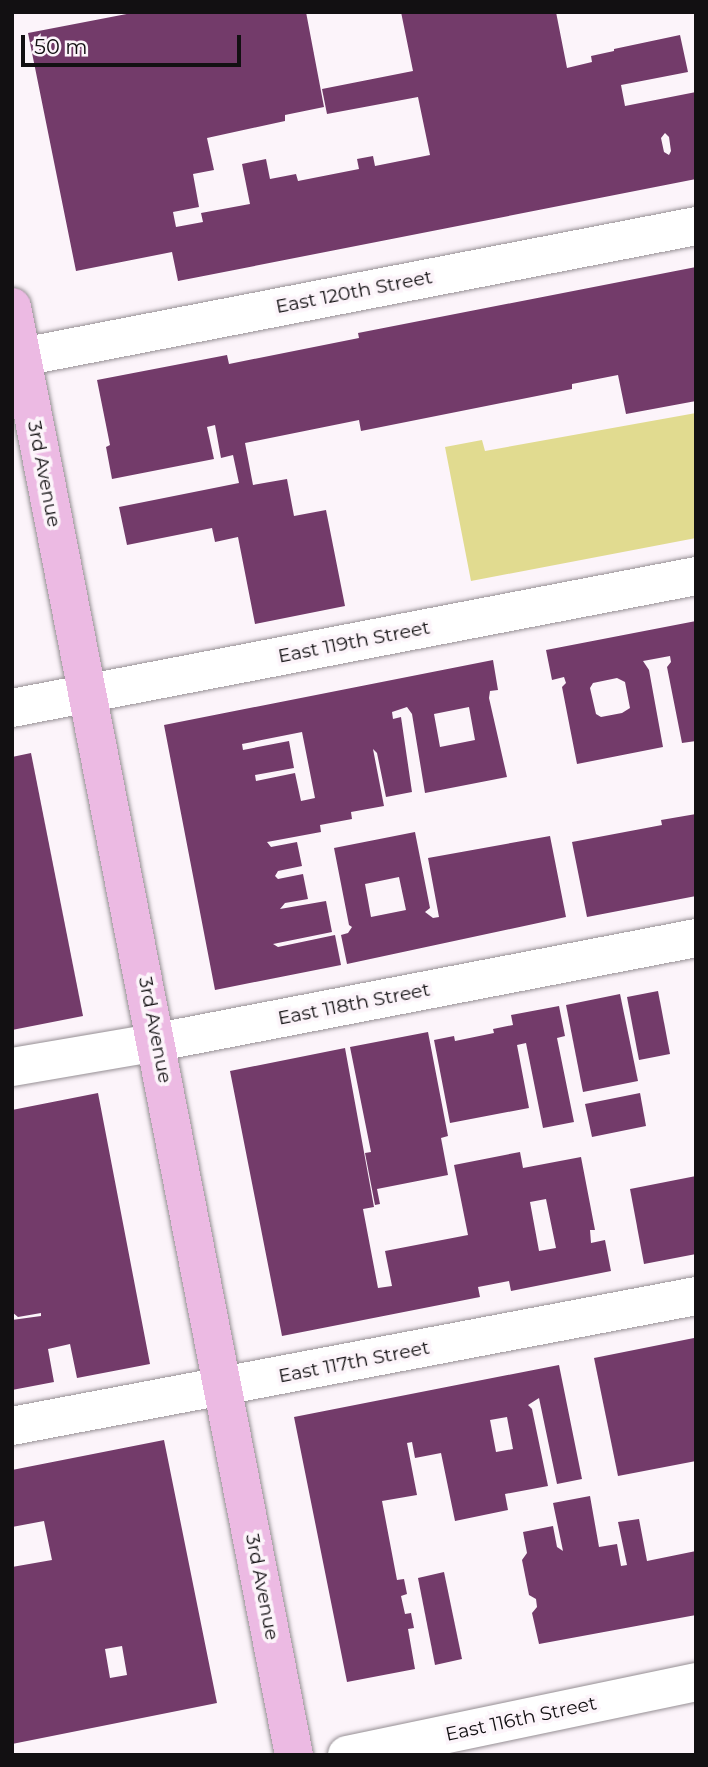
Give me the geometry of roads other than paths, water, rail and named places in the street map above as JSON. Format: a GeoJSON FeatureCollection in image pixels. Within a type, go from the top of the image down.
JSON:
{"type":"FeatureCollection","features":[{"type":"Feature","properties":{"kind":"main road","name":"3rd Avenue"},"geometry":{"type":"LineString","coordinates":[[12,306],[17,359],[89,693],[294,1755]]}},
{"type":"Feature","properties":{"kind":"street","name":"East 120th Street"},"geometry":{"type":"LineString","coordinates":[[17,359],[696,226]]}},
{"type":"Feature","properties":{"kind":"street","name":"East 119th Street"},"geometry":{"type":"LineString","coordinates":[[12,708],[696,576]]}},
{"type":"Feature","properties":{"kind":"street","name":"East 118th Street"},"geometry":{"type":"LineString","coordinates":[[12,1067],[158,1042],[696,938]]}},
{"type":"Feature","properties":{"kind":"street","name":"East 117th Street"},"geometry":{"type":"LineString","coordinates":[[12,1426],[696,1296]]}},
{"type":"Feature","properties":{"kind":"street","name":"East 116th Street"},"geometry":{"type":"LineString","coordinates":[[346,1755],[696,1682]]}}]}
